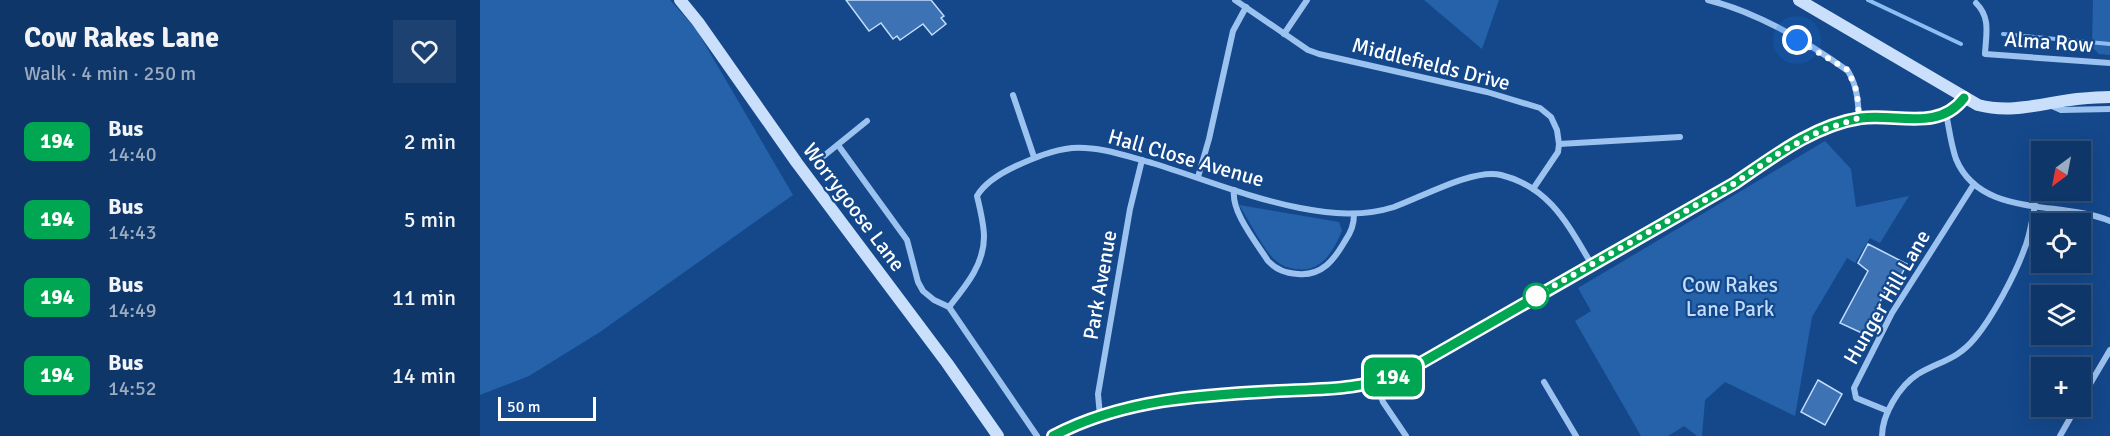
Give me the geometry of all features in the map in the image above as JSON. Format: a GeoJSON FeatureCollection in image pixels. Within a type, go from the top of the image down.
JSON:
{"type":"FeatureCollection","features":[{"type":"Feature","properties":{"kind":"main road","name":"Worrygoose Lane"},"geometry":{"type":"LineString","coordinates":[[680,0],[797,163],[947,363],[998,436]]}},
{"type":"Feature","properties":{"kind":"main road"},"geometry":{"type":"LineString","coordinates":[[1799,0],[1978,105],[1992,109],[2029,108],[2076,99],[2110,97]]}},
{"type":"Feature","properties":{"kind":"street","name":"Middlefields Drive"},"geometry":{"type":"LineString","coordinates":[[1235,0],[1308,50],[1319,54],[1487,92],[1540,108],[1551,117],[1557,130],[1559,144]]}},
{"type":"Feature","properties":{"kind":"street"},"geometry":{"type":"LineString","coordinates":[[1284,34],[1307,0]]}},
{"type":"Feature","properties":{"kind":"street"},"geometry":{"type":"LineString","coordinates":[[1708,0],[1725,4],[1778,28],[1848,70],[1857,92],[1859,118]]}},
{"type":"Feature","properties":{"kind":"street","name":"Alma Row"},"geometry":{"type":"LineString","coordinates":[[1976,3],[1986,17],[1985,54],[2110,63]]}},
{"type":"Feature","properties":{"kind":"street"},"geometry":{"type":"LineString","coordinates":[[1198,177],[1209,139],[1233,31],[1246,7]]}},
{"type":"Feature","properties":{"kind":"street"},"geometry":{"type":"LineString","coordinates":[[1012,96],[1034,157]]}},
{"type":"Feature","properties":{"kind":"street"},"geometry":{"type":"LineString","coordinates":[[1053,436],[1100,416],[1146,404],[1200,396],[1360,387],[1405,372],[1735,183],[1782,151],[1822,130],[1859,118],[1929,119],[1954,109],[1964,98]]}},
{"type":"Feature","properties":{"kind":"street"},"geometry":{"type":"LineString","coordinates":[[2049,105],[2061,110],[2110,108]]}},
{"type":"Feature","properties":{"kind":"street"},"geometry":{"type":"LineString","coordinates":[[1947,113],[1956,159],[1964,174],[1974,184],[1999,198],[2085,213],[2110,221]]}},
{"type":"Feature","properties":{"kind":"street"},"geometry":{"type":"LineString","coordinates":[[820,159],[867,122]]}},
{"type":"Feature","properties":{"kind":"street"},"geometry":{"type":"LineString","coordinates":[[1533,189],[1558,152],[1559,144],[1680,137]]}},
{"type":"Feature","properties":{"kind":"street"},"geometry":{"type":"LineString","coordinates":[[837,145],[907,240],[918,282],[923,291],[934,300],[949,307],[1037,436]]}},
{"type":"Feature","properties":{"kind":"street","name":"Hall Close Avenue"},"geometry":{"type":"LineString","coordinates":[[949,307],[972,278],[980,258],[984,238],[977,196],[982,188],[1004,172],[1034,157],[1073,148],[1095,148],[1142,160],[1298,208],[1330,213],[1354,214],[1392,207],[1480,174],[1499,174],[1519,180],[1549,200],[1592,265]]}},
{"type":"Feature","properties":{"kind":"street","name":"Park Avenue"},"geometry":{"type":"LineString","coordinates":[[1100,416],[1098,394],[1130,209],[1142,160]]}},
{"type":"Feature","properties":{"kind":"street","name":"Hunger Hill Lane"},"geometry":{"type":"LineString","coordinates":[[1888,411],[1856,398],[1854,388],[1892,314],[1974,184]]}},
{"type":"Feature","properties":{"kind":"street"},"geometry":{"type":"LineString","coordinates":[[1234,190],[1233,199],[1236,210],[1268,261],[1288,273],[1311,274],[1329,264],[1352,230],[1354,214]]}},
{"type":"Feature","properties":{"kind":"street"},"geometry":{"type":"LineString","coordinates":[[1882,436],[1882,427],[1888,411],[1900,392],[1916,375],[1950,360],[1968,347],[1984,327],[2024,250],[2035,205]]}},
{"type":"Feature","properties":{"kind":"street"},"geometry":{"type":"LineString","coordinates":[[2091,382],[2110,350]]}},
{"type":"Feature","properties":{"kind":"street"},"geometry":{"type":"LineString","coordinates":[[1376,382],[1383,402],[1406,436]]}},
{"type":"Feature","properties":{"kind":"street"},"geometry":{"type":"LineString","coordinates":[[1544,382],[1576,436]]}},
{"type":"Feature","properties":{"kind":"street"},"geometry":{"type":"LineString","coordinates":[[2060,436],[2071,417]]}},
{"type":"Feature","properties":{"kind":"green space"},"geometry":{"type":"Polygon","coordinates":[[[480,0],[670,0],[696,29],[793,195],[600,332],[529,376],[480,395],[480,0]]]}},
{"type":"Feature","properties":{"kind":"green space"},"geometry":{"type":"Polygon","coordinates":[[[1424,0],[1499,0],[1482,49],[1424,0]]]}},
{"type":"Feature","properties":{"kind":"green space"},"geometry":{"type":"Polygon","coordinates":[[[2093,0],[2110,0],[2110,55],[2099,54],[2092,47],[2093,0]]]}},
{"type":"Feature","properties":{"kind":"green space","name":"Cow Rakes Lane Park"},"geometry":{"type":"Polygon","coordinates":[[[1825,141],[1851,169],[1856,207],[1909,196],[1880,243],[1870,238],[1855,263],[1847,258],[1812,317],[1795,416],[1725,382],[1705,400],[1702,436],[1697,436],[1684,426],[1668,436],[1641,436],[1575,321],[1591,311],[1578,288],[1825,141]]]}},
{"type":"Feature","properties":{"kind":"green space"},"geometry":{"type":"Polygon","coordinates":[[[1239,205],[1339,222],[1342,231],[1335,246],[1320,264],[1313,268],[1290,268],[1280,264],[1270,255],[1239,205]]]}},
{"type":"Feature","properties":{"kind":"building"},"geometry":{"type":"Polygon","coordinates":[[[846,0],[931,0],[944,16],[941,18],[946,24],[932,35],[923,24],[900,40],[897,36],[893,39],[881,23],[869,31],[846,0]]]}},
{"type":"Feature","properties":{"kind":"building"},"geometry":{"type":"Polygon","coordinates":[[[1868,244],[1907,264],[1896,285],[1890,282],[1864,334],[1840,323],[1868,271],[1858,263],[1868,244]]]}},
{"type":"Feature","properties":{"kind":"building"},"geometry":{"type":"Polygon","coordinates":[[[1818,380],[1842,394],[1825,425],[1801,412],[1818,380]]]}},
{"type":"Feature","properties":{"kind":"waterway"},"geometry":{"type":"LineString","coordinates":[[1868,0],[1961,44]]}},
{"type":"Feature","properties":{"kind":"waterway"},"geometry":{"type":"LineString","coordinates":[[2003,34],[2110,44]]}},
{"type":"Feature","properties":{"kind":"bus line","name":"194"},"geometry":{"type":"LineString","coordinates":[[1053,436],[1100,416],[1164,400],[1360,387],[1390,378],[1405,372],[1735,183],[1782,151],[1822,130],[1859,118],[1929,119],[1954,109],[1964,98]]}},
{"type":"Feature","properties":{"kind":"route"},"geometry":{"type":"LineString","coordinates":[[1536,296],[1735,183],[1782,151],[1822,130],[1859,118],[1857,92],[1848,70],[1797,40]]}}]}
